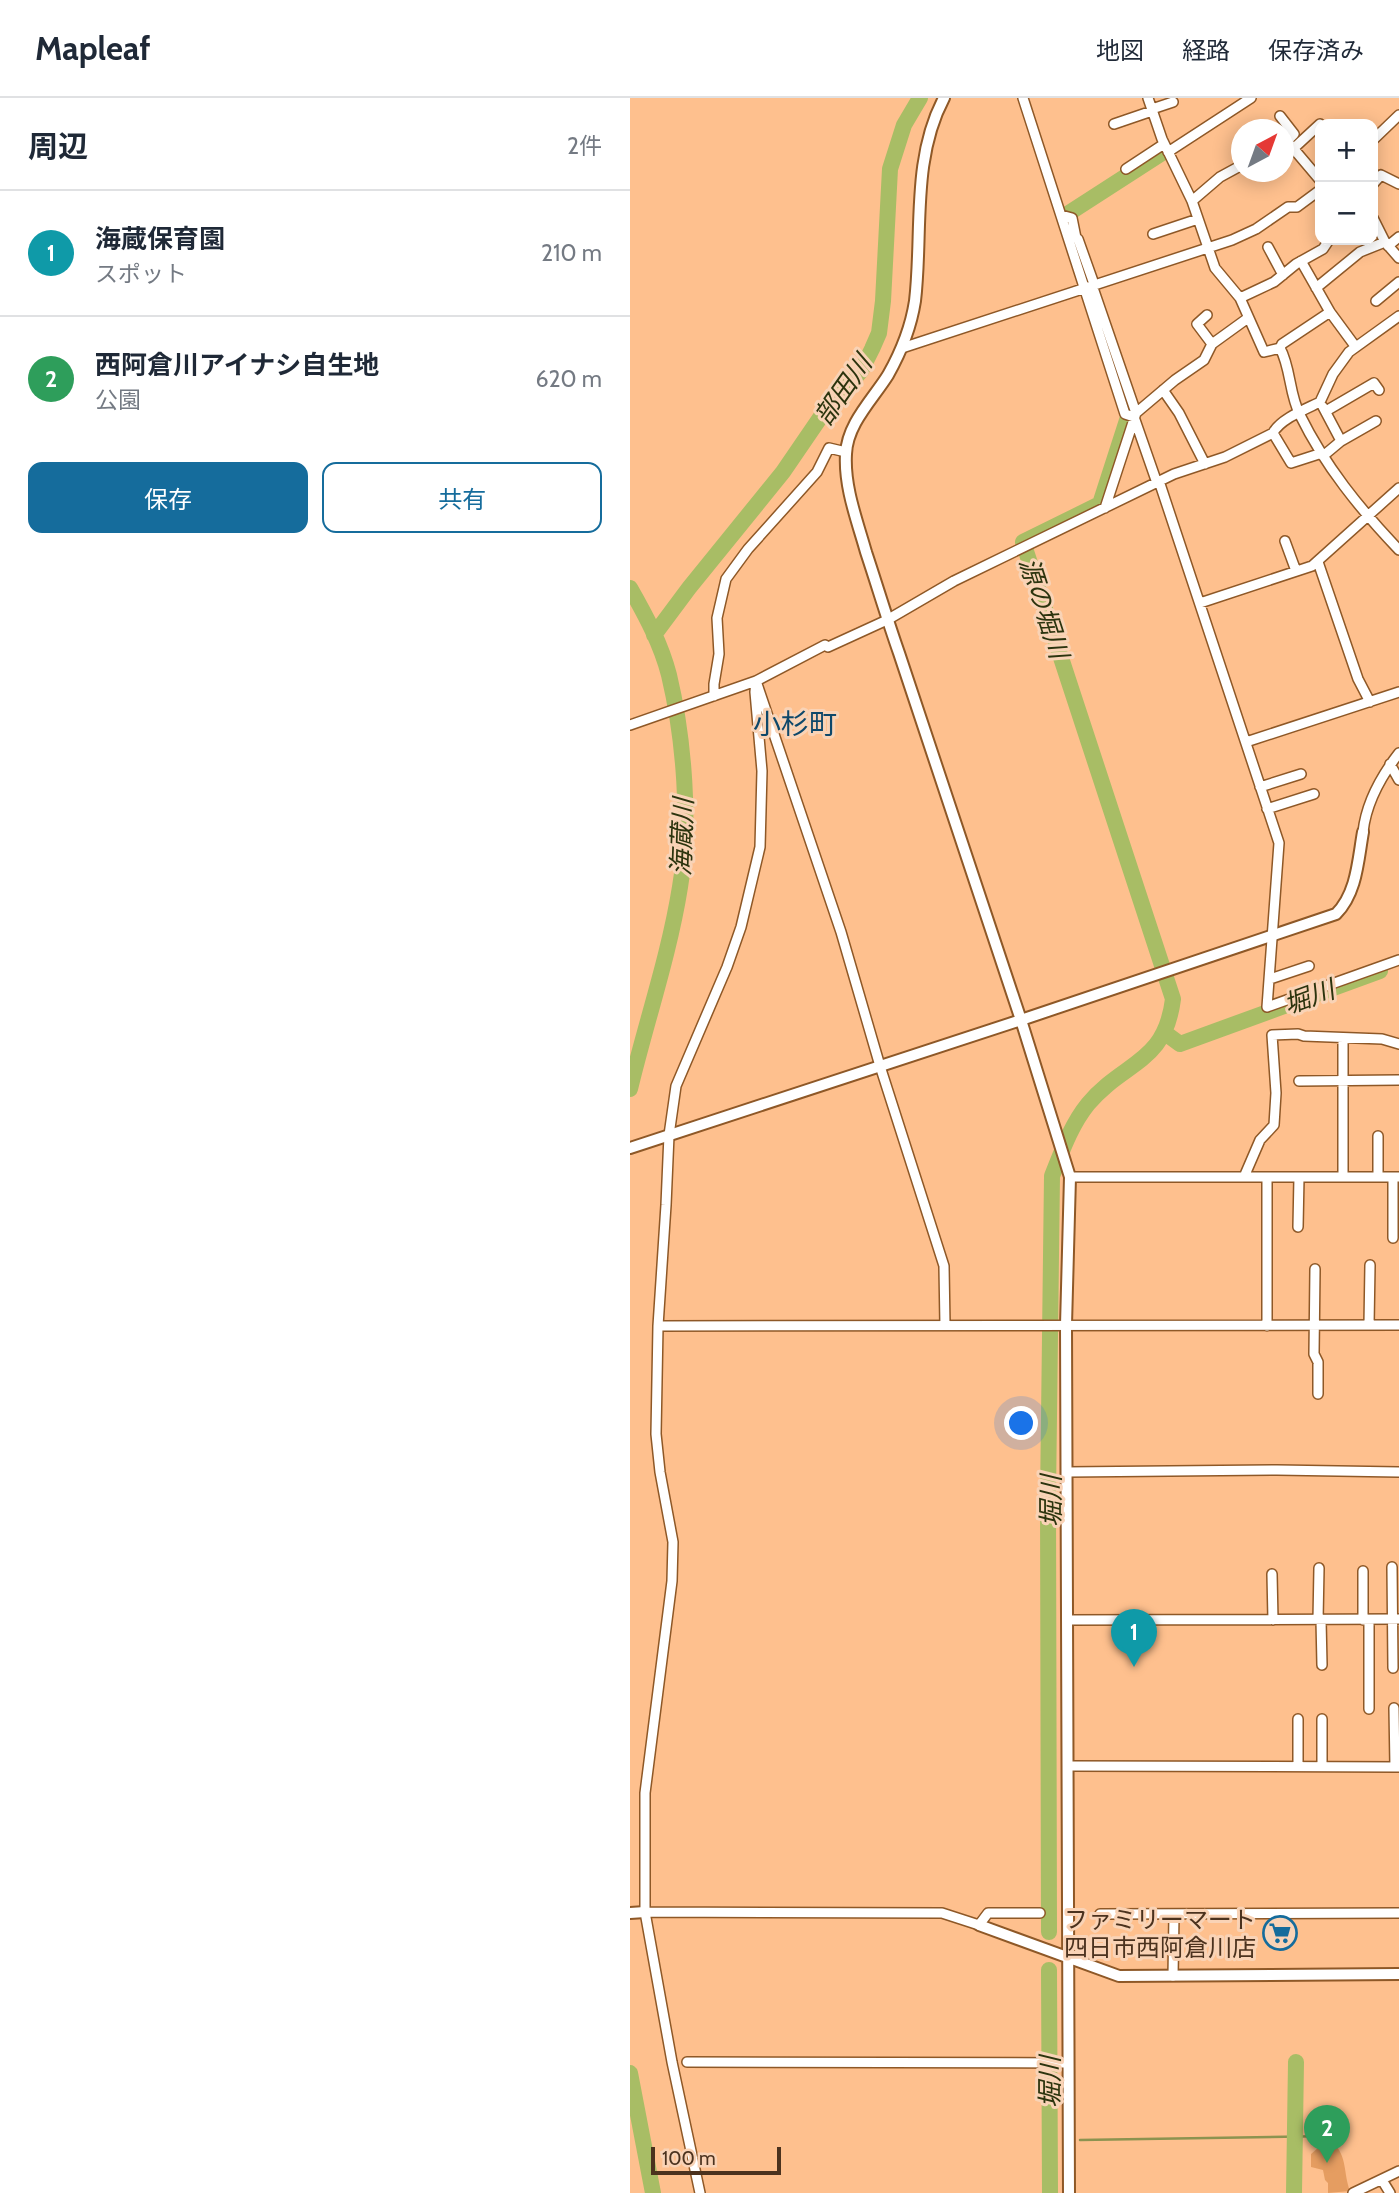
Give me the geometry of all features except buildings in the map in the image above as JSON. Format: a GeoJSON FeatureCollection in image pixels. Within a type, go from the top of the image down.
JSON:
{"type":"FeatureCollection","features":[{"type":"Feature","properties":{"kind":"street"},"geometry":{"type":"LineString","coordinates":[[944,98],[934,118],[925,152],[915,301],[910,326],[888,375],[855,424],[846,452],[851,504],[1070,1177],[1064,1325],[1070,1958],[1065,2062],[1069,2193]]}},
{"type":"Feature","properties":{"kind":"street"},"geometry":{"type":"LineString","coordinates":[[1023,98],[1061,215],[1089,286],[1200,603],[1279,843],[1267,1007],[1399,960]]}},
{"type":"Feature","properties":{"kind":"street"},"geometry":{"type":"LineString","coordinates":[[1148,98],[1166,148],[1192,201],[1215,268],[1240,298],[1264,352],[1280,348],[1330,312]]}},
{"type":"Feature","properties":{"kind":"street"},"geometry":{"type":"LineString","coordinates":[[1126,169],[1251,98]]}},
{"type":"Feature","properties":{"kind":"street"},"geometry":{"type":"LineString","coordinates":[[1114,124],[1173,102]]}},
{"type":"Feature","properties":{"kind":"street"},"geometry":{"type":"LineString","coordinates":[[1378,134],[1399,115]]}},
{"type":"Feature","properties":{"kind":"street"},"geometry":{"type":"LineString","coordinates":[[1294,140],[1315,127]]}},
{"type":"Feature","properties":{"kind":"street"},"geometry":{"type":"LineString","coordinates":[[1294,151],[1315,174]]}},
{"type":"Feature","properties":{"kind":"street"},"geometry":{"type":"LineString","coordinates":[[1192,201],[1231,170]]}},
{"type":"Feature","properties":{"kind":"street"},"geometry":{"type":"LineString","coordinates":[[1375,182],[1381,175],[1399,184]]}},
{"type":"Feature","properties":{"kind":"street"},"geometry":{"type":"LineString","coordinates":[[902,348],[1251,232],[1288,207],[1297,207],[1315,194]]}},
{"type":"Feature","properties":{"kind":"street"},"geometry":{"type":"LineString","coordinates":[[1061,215],[1072,218],[1089,286]]}},
{"type":"Feature","properties":{"kind":"street"},"geometry":{"type":"LineString","coordinates":[[1153,234],[1198,219]]}},
{"type":"Feature","properties":{"kind":"street"},"geometry":{"type":"LineString","coordinates":[[1378,228],[1386,244],[1399,258]]}},
{"type":"Feature","properties":{"kind":"street"},"geometry":{"type":"LineString","coordinates":[[1316,288],[1360,252],[1399,237]]}},
{"type":"Feature","properties":{"kind":"street"},"geometry":{"type":"LineString","coordinates":[[1240,298],[1274,282],[1326,245]]}},
{"type":"Feature","properties":{"kind":"street"},"geometry":{"type":"LineString","coordinates":[[1268,247],[1283,275]]}},
{"type":"Feature","properties":{"kind":"street"},"geometry":{"type":"LineString","coordinates":[[1301,261],[1330,312],[1355,346]]}},
{"type":"Feature","properties":{"kind":"street"},"geometry":{"type":"LineString","coordinates":[[1376,301],[1399,282]]}},
{"type":"Feature","properties":{"kind":"street"},"geometry":{"type":"LineString","coordinates":[[1207,315],[1197,324],[1212,344]]}},
{"type":"Feature","properties":{"kind":"street"},"geometry":{"type":"LineString","coordinates":[[1105,508],[1132,415],[1204,360],[1212,344],[1248,318]]}},
{"type":"Feature","properties":{"kind":"street"},"geometry":{"type":"LineString","coordinates":[[1341,441],[1323,406],[1337,367],[1355,346],[1398,318]]}},
{"type":"Feature","properties":{"kind":"street"},"geometry":{"type":"LineString","coordinates":[[1280,348],[1298,413],[1322,454],[1337,479],[1368,518],[1399,550]]}},
{"type":"Feature","properties":{"kind":"street"},"geometry":{"type":"LineString","coordinates":[[631,725],[756,681],[825,645],[828,648],[887,620],[954,581],[1158,482],[1225,457],[1273,433],[1298,413],[1323,406],[1374,383],[1379,390]]}},
{"type":"Feature","properties":{"kind":"street"},"geometry":{"type":"LineString","coordinates":[[1163,390],[1180,413],[1205,464]]}},
{"type":"Feature","properties":{"kind":"street"},"geometry":{"type":"LineString","coordinates":[[1273,433],[1291,463],[1322,454],[1376,421]]}},
{"type":"Feature","properties":{"kind":"street"},"geometry":{"type":"LineString","coordinates":[[713,696],[719,661],[717,618],[726,579],[817,472],[829,448],[846,452]]}},
{"type":"Feature","properties":{"kind":"street"},"geometry":{"type":"LineString","coordinates":[[1200,603],[1318,562],[1399,488]]}},
{"type":"Feature","properties":{"kind":"street"},"geometry":{"type":"LineString","coordinates":[[1285,541],[1296,571]]}},
{"type":"Feature","properties":{"kind":"street"},"geometry":{"type":"LineString","coordinates":[[1318,562],[1358,679],[1370,702]]}},
{"type":"Feature","properties":{"kind":"street"},"geometry":{"type":"LineString","coordinates":[[756,681],[841,932],[880,1066],[944,1266],[946,1325]]}},
{"type":"Feature","properties":{"kind":"street"},"geometry":{"type":"LineString","coordinates":[[700,2193],[672,2062],[645,1912],[645,1793],[673,1581],[673,1542],[656,1434],[658,1326],[669,1135],[676,1086],[727,967],[741,927],[760,847],[762,771],[756,681]]}},
{"type":"Feature","properties":{"kind":"street"},"geometry":{"type":"LineString","coordinates":[[1245,742],[1399,692]]}},
{"type":"Feature","properties":{"kind":"street"},"geometry":{"type":"LineString","coordinates":[[630,1148],[1336,914],[1351,893],[1370,806],[1390,764],[1399,752]]}},
{"type":"Feature","properties":{"kind":"street"},"geometry":{"type":"LineString","coordinates":[[1390,764],[1399,780]]}},
{"type":"Feature","properties":{"kind":"street"},"geometry":{"type":"LineString","coordinates":[[1260,787],[1301,774]]}},
{"type":"Feature","properties":{"kind":"street"},"geometry":{"type":"LineString","coordinates":[[1268,809],[1314,794]]}},
{"type":"Feature","properties":{"kind":"street"},"geometry":{"type":"LineString","coordinates":[[1270,979],[1309,966]]}},
{"type":"Feature","properties":{"kind":"street"},"geometry":{"type":"LineString","coordinates":[[1244,1177],[1260,1139],[1274,1125],[1276,1093],[1272,1035],[1382,1039],[1399,1044]]}},
{"type":"Feature","properties":{"kind":"street"},"geometry":{"type":"LineString","coordinates":[[1343,1038],[1343,1177]]}},
{"type":"Feature","properties":{"kind":"street"},"geometry":{"type":"LineString","coordinates":[[1299,1081],[1399,1080]]}},
{"type":"Feature","properties":{"kind":"street"},"geometry":{"type":"LineString","coordinates":[[1378,1136],[1378,1177]]}},
{"type":"Feature","properties":{"kind":"street"},"geometry":{"type":"LineString","coordinates":[[1070,1177],[1396,1177],[1393,1238]]}},
{"type":"Feature","properties":{"kind":"street"},"geometry":{"type":"LineString","coordinates":[[1267,1177],[1267,1326]]}},
{"type":"Feature","properties":{"kind":"street"},"geometry":{"type":"LineString","coordinates":[[1298,1227],[1299,1177]]}},
{"type":"Feature","properties":{"kind":"street"},"geometry":{"type":"LineString","coordinates":[[1369,1325],[1370,1265]]}},
{"type":"Feature","properties":{"kind":"street"},"geometry":{"type":"LineString","coordinates":[[1315,1269],[1314,1354],[1318,1362],[1318,1394]]}},
{"type":"Feature","properties":{"kind":"street"},"geometry":{"type":"LineString","coordinates":[[658,1326],[1399,1325]]}},
{"type":"Feature","properties":{"kind":"street"},"geometry":{"type":"LineString","coordinates":[[1067,1472],[1399,1472]]}},
{"type":"Feature","properties":{"kind":"street"},"geometry":{"type":"LineString","coordinates":[[1392,1567],[1396,1619],[1393,1668]]}},
{"type":"Feature","properties":{"kind":"street"},"geometry":{"type":"LineString","coordinates":[[1319,1568],[1322,1665]]}},
{"type":"Feature","properties":{"kind":"street"},"geometry":{"type":"LineString","coordinates":[[1363,1571],[1369,1710]]}},
{"type":"Feature","properties":{"kind":"street"},"geometry":{"type":"LineString","coordinates":[[1272,1574],[1273,1620]]}},
{"type":"Feature","properties":{"kind":"street"},"geometry":{"type":"LineString","coordinates":[[1067,1620],[1396,1619]]}},
{"type":"Feature","properties":{"kind":"street"},"geometry":{"type":"LineString","coordinates":[[1069,1766],[1397,1767],[1394,1708]]}},
{"type":"Feature","properties":{"kind":"street"},"geometry":{"type":"LineString","coordinates":[[1322,1718],[1322,1766]]}},
{"type":"Feature","properties":{"kind":"street"},"geometry":{"type":"LineString","coordinates":[[1298,1719],[1298,1766]]}},
{"type":"Feature","properties":{"kind":"street"},"geometry":{"type":"LineString","coordinates":[[630,1913],[942,1913],[1119,1976],[1399,1974]]}},
{"type":"Feature","properties":{"kind":"street"},"geometry":{"type":"LineString","coordinates":[[979,1925],[988,1913],[1040,1913]]}},
{"type":"Feature","properties":{"kind":"street"},"geometry":{"type":"LineString","coordinates":[[1100,1914],[1399,1913]]}},
{"type":"Feature","properties":{"kind":"street"},"geometry":{"type":"LineString","coordinates":[[1173,1976],[1174,1915]]}},
{"type":"Feature","properties":{"kind":"street"},"geometry":{"type":"LineString","coordinates":[[687,2062],[1065,2062]]}},
{"type":"Feature","properties":{"kind":"street"},"geometry":{"type":"LineString","coordinates":[[1353,2193],[1399,2171]]}},
{"type":"Feature","properties":{"kind":"street"},"geometry":{"type":"LineString","coordinates":[[1382,2180],[1390,2193]]}},
{"type":"Feature","properties":{"kind":"shaded area"},"geometry":{"type":"Polygon","coordinates":[[[1318,2141],[1332,2141],[1341,2153],[1350,2191],[1328,2193],[1328,2183],[1323,2170],[1311,2167],[1311,2154],[1318,2148],[1318,2141]]]}},
{"type":"Feature","properties":{"kind":"waterway","name":"部田川"},"geometry":{"type":"LineString","coordinates":[[654,635],[783,472],[822,415],[861,371],[872,349],[879,333],[883,301],[890,169],[904,125],[920,98]]}},
{"type":"Feature","properties":{"kind":"waterway","name":"源の堀川"},"geometry":{"type":"LineString","coordinates":[[1082,267],[1067,220],[1069,213],[1162,153]]}},
{"type":"Feature","properties":{"kind":"waterway","name":"堀川"},"geometry":{"type":"LineString","coordinates":[[1049,1932],[1048,1497],[1052,1176],[1072,1129],[1088,1104],[1141,1060],[1161,1037],[1169,1020],[1173,999],[1023,542],[1100,504],[1130,411],[1100,322]]}},
{"type":"Feature","properties":{"kind":"waterway","name":"海蔵川"},"geometry":{"type":"LineString","coordinates":[[630,588],[662,652],[669,675],[679,726],[685,809],[683,862],[675,913],[630,1089]]}},
{"type":"Feature","properties":{"kind":"waterway","name":"堀川"},"geometry":{"type":"LineString","coordinates":[[1165,1033],[1180,1044],[1380,971]]}},
{"type":"Feature","properties":{"kind":"waterway","name":"堀川"},"geometry":{"type":"LineString","coordinates":[[1049,1970],[1050,2193]]}},
{"type":"Feature","properties":{"kind":"waterway"},"geometry":{"type":"LineString","coordinates":[[1294,2193],[1296,2062]]}},
{"type":"Feature","properties":{"kind":"waterway","name":"海蔵川"},"geometry":{"type":"LineString","coordinates":[[630,2073],[653,2193]]}},
{"type":"Feature","properties":{"kind":"waterway"},"geometry":{"type":"LineString","coordinates":[[1080,2140],[1330,2136]]}},
{"type":"Feature","properties":{"kind":"place","name":"海蔵保育園"},"geometry":{"type":"Point","coordinates":[1134,1667]}},
{"type":"Feature","properties":{"kind":"place","name":"ファミリーマート 四日市西阿倉川店"},"geometry":{"type":"Point","coordinates":[1280,1933]}},
{"type":"Feature","properties":{"kind":"place","name":"西阿倉川アイナシ自生地"},"geometry":{"type":"Point","coordinates":[1327,2163]}},
{"type":"Feature","properties":{"kind":"district","name":"小杉町"},"geometry":{"type":"Point","coordinates":[795,724]}}]}
